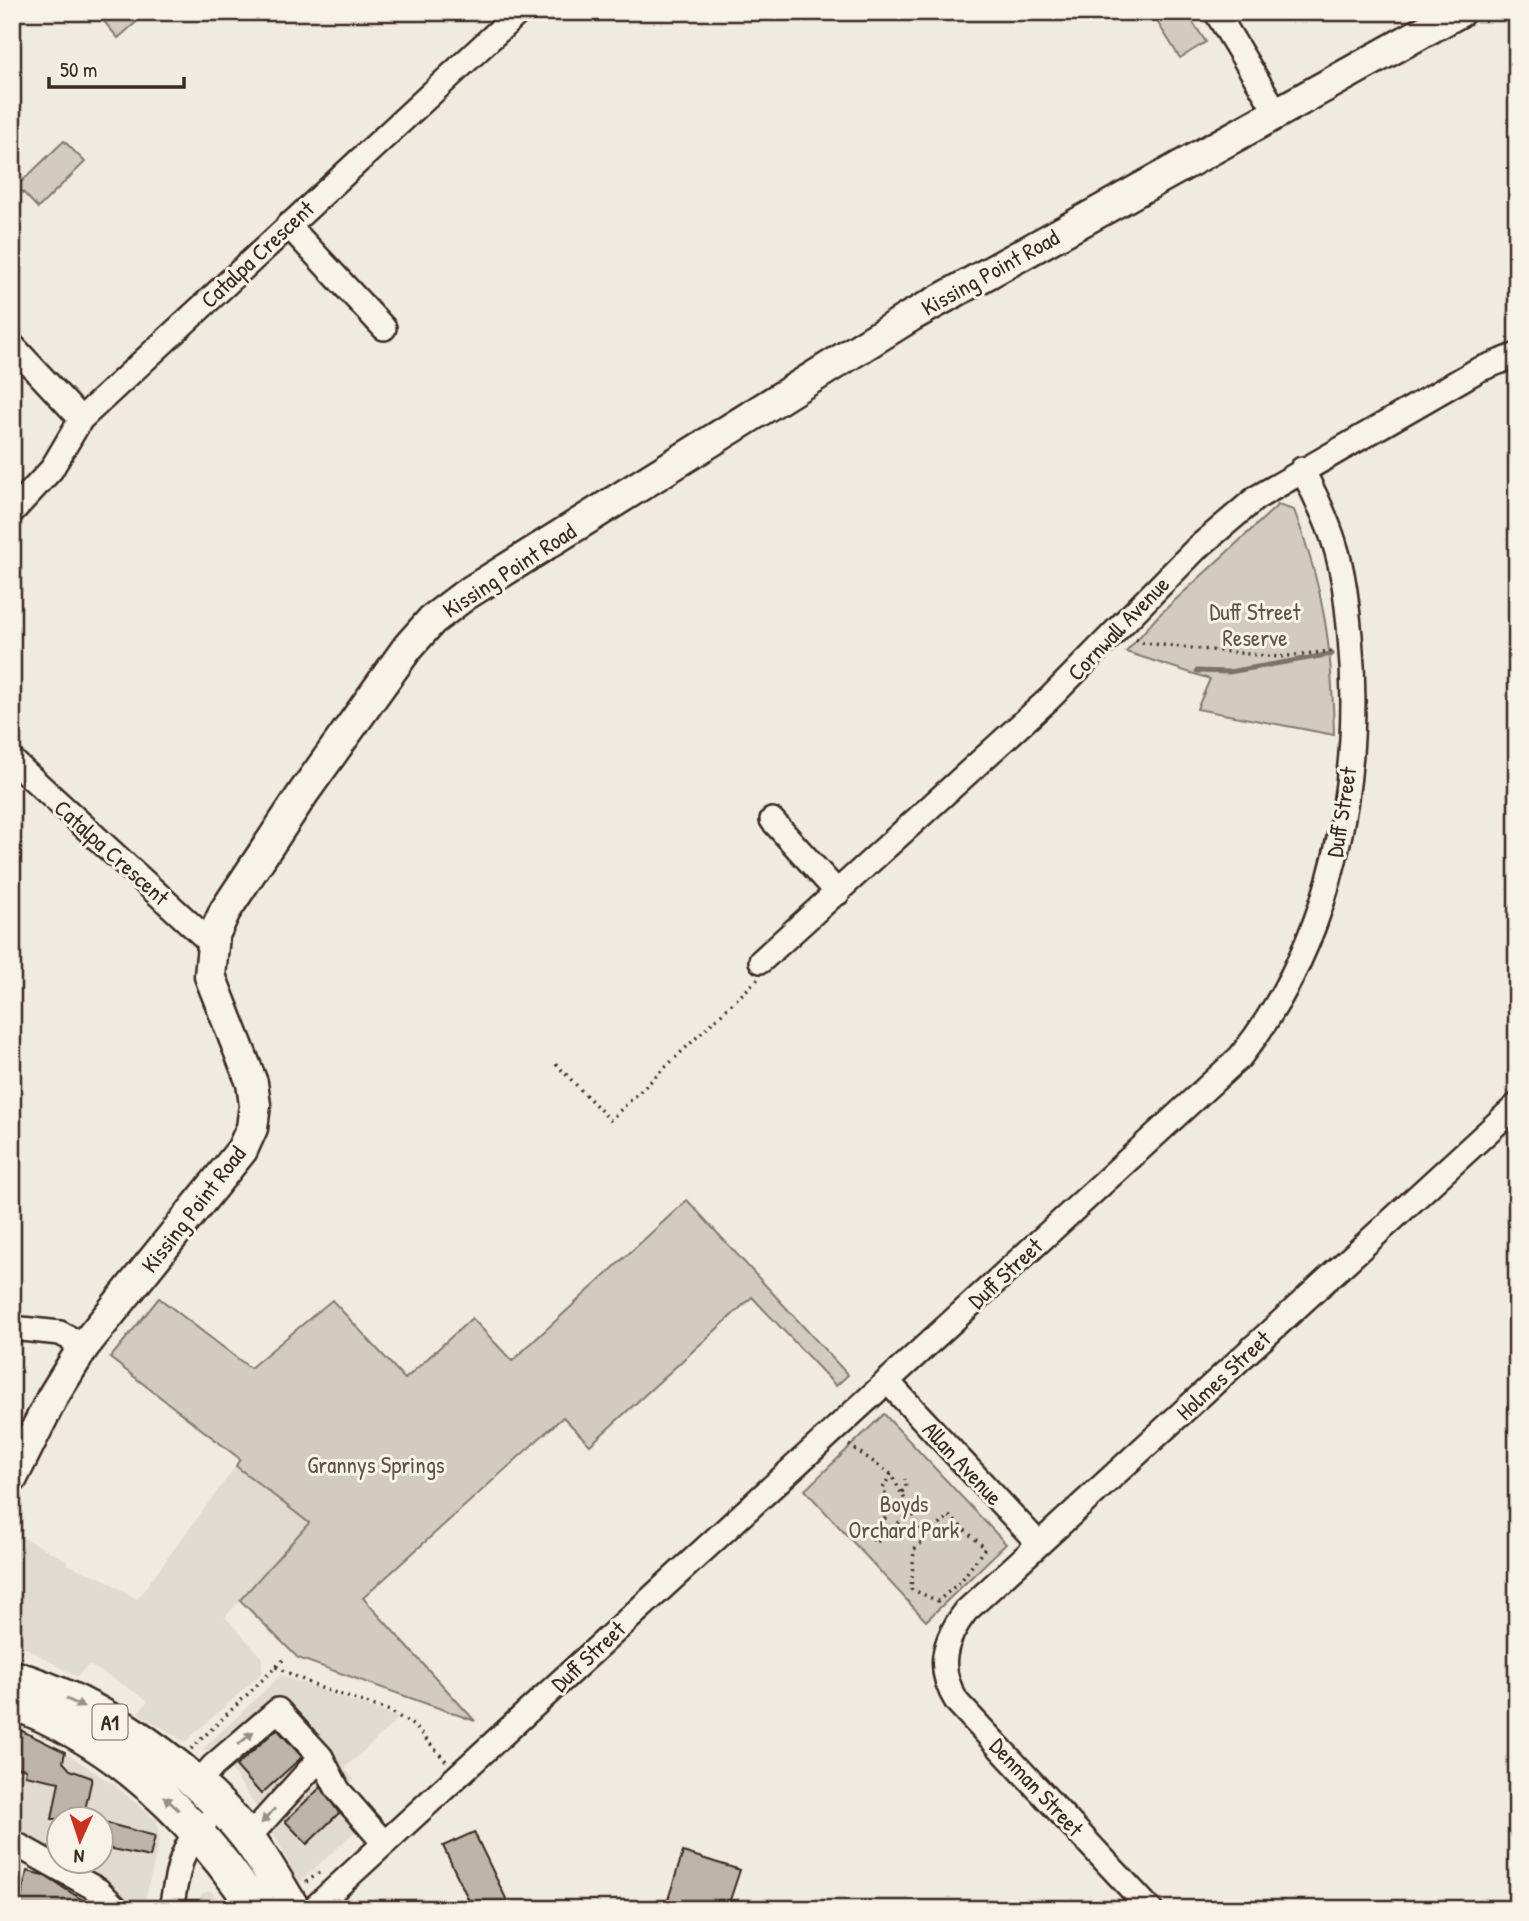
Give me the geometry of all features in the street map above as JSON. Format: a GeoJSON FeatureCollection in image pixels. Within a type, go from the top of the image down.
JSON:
{"type":"FeatureCollection","features":[{"type":"Feature","properties":{"kind":"highway","name":"A1"},"geometry":{"type":"LineString","coordinates":[[12,1677],[99,1715],[156,1752],[197,1785],[248,1838],[293,1909]]}},
{"type":"Feature","properties":{"kind":"highway","name":"A1"},"geometry":{"type":"LineString","coordinates":[[12,1702],[52,1716],[143,1777],[223,1860],[256,1909]]}},
{"type":"Feature","properties":{"kind":"main road","name":"Kissing Point Road"},"geometry":{"type":"LineString","coordinates":[[12,1478],[52,1398],[84,1346],[226,1171],[252,1128],[255,1105],[252,1083],[210,976],[212,944],[225,911],[304,792],[408,648],[432,620],[454,603],[911,316],[1460,12]]}},
{"type":"Feature","properties":{"kind":"street","name":"Catalpa Crescent"},"geometry":{"type":"LineString","coordinates":[[12,512],[51,470],[81,419],[519,12]]}},
{"type":"Feature","properties":{"kind":"street"},"geometry":{"type":"LineString","coordinates":[[1216,12],[1277,113]]}},
{"type":"Feature","properties":{"kind":"street"},"geometry":{"type":"LineString","coordinates":[[288,225],[384,328]]}},
{"type":"Feature","properties":{"kind":"street"},"geometry":{"type":"LineString","coordinates":[[12,345],[81,419]]}},
{"type":"Feature","properties":{"kind":"street","name":"Cornwall Avenue"},"geometry":{"type":"LineString","coordinates":[[761,961],[1051,698],[1116,629],[1206,541],[1256,498],[1302,469],[1478,370],[1516,356]]}},
{"type":"Feature","properties":{"kind":"street","name":"Duff Street"},"geometry":{"type":"LineString","coordinates":[[313,1909],[1240,1057],[1262,1029],[1286,989],[1309,939],[1337,850],[1354,715],[1345,586],[1334,542],[1302,469]]}},
{"type":"Feature","properties":{"kind":"street","name":"Catalpa Crescent"},"geometry":{"type":"LineString","coordinates":[[14,766],[212,944]]}},
{"type":"Feature","properties":{"kind":"street"},"geometry":{"type":"LineString","coordinates":[[772,820],[838,893]]}},
{"type":"Feature","properties":{"kind":"street","name":"Holmes Street"},"geometry":{"type":"LineString","coordinates":[[943,1656],[948,1639],[966,1611],[1517,1105]]}},
{"type":"Feature","properties":{"kind":"street"},"geometry":{"type":"LineString","coordinates":[[12,1328],[60,1333],[84,1346]]}},
{"type":"Feature","properties":{"kind":"street","name":"Allan Avenue"},"geometry":{"type":"LineString","coordinates":[[887,1381],[1039,1544]]}},
{"type":"Feature","properties":{"kind":"street","name":"Denman Street"},"geometry":{"type":"LineString","coordinates":[[943,1656],[943,1672],[957,1702],[1150,1909]]}},
{"type":"Feature","properties":{"kind":"street"},"geometry":{"type":"LineString","coordinates":[[197,1785],[213,1766],[278,1710],[321,1757],[338,1790],[384,1843]]}},
{"type":"Feature","properties":{"kind":"street"},"geometry":{"type":"LineString","coordinates":[[248,1838],[321,1757]]}},
{"type":"Feature","properties":{"kind":"street"},"geometry":{"type":"LineString","coordinates":[[172,1909],[181,1857],[197,1830],[222,1808]]}},
{"type":"Feature","properties":{"kind":"street"},"geometry":{"type":"LineString","coordinates":[[12,1842],[98,1890],[117,1909]]}},
{"type":"Feature","properties":{"kind":"path"},"geometry":{"type":"LineString","coordinates":[[1116,629],[1143,643],[1217,653],[1278,657],[1334,650]]}},
{"type":"Feature","properties":{"kind":"path"},"geometry":{"type":"LineString","coordinates":[[556,1064],[610,1120],[764,973],[761,961]]}},
{"type":"Feature","properties":{"kind":"path"},"geometry":{"type":"LineString","coordinates":[[849,1445],[891,1474],[926,1538]]}},
{"type":"Feature","properties":{"kind":"path"},"geometry":{"type":"LineString","coordinates":[[870,1537],[891,1511],[883,1488],[891,1474]]}},
{"type":"Feature","properties":{"kind":"path"},"geometry":{"type":"LineString","coordinates":[[902,1492],[906,1488],[905,1479]]}},
{"type":"Feature","properties":{"kind":"path"},"geometry":{"type":"LineString","coordinates":[[861,1531],[876,1543],[913,1510]]}},
{"type":"Feature","properties":{"kind":"path"},"geometry":{"type":"LineString","coordinates":[[949,1516],[985,1548],[961,1581],[938,1601],[911,1589],[914,1550],[926,1538],[949,1516]]}},
{"type":"Feature","properties":{"kind":"path"},"geometry":{"type":"LineString","coordinates":[[191,1750],[285,1658]]}},
{"type":"Feature","properties":{"kind":"path"},"geometry":{"type":"LineString","coordinates":[[276,1667],[318,1687],[390,1712],[414,1726],[448,1763]]}},
{"type":"Feature","properties":{"kind":"shaded area"},"geometry":{"type":"Polygon","coordinates":[[[236,1466],[309,1523],[225,1617],[262,1657],[262,1673],[185,1742],[138,1713],[148,1701],[111,1677],[88,1665],[77,1677],[12,1640],[12,1532],[68,1561],[66,1564],[104,1579],[137,1599],[236,1466]]]}},
{"type":"Feature","properties":{"kind":"shaded area"},"geometry":{"type":"Polygon","coordinates":[[[281,1675],[399,1718],[345,1768],[354,1780],[348,1785],[373,1815],[299,1883],[275,1836],[227,1763],[202,1750],[281,1675]]]}},
{"type":"Feature","properties":{"kind":"shaded area"},"geometry":{"type":"Polygon","coordinates":[[[12,1726],[65,1752],[114,1785],[157,1820],[159,1841],[143,1909],[131,1909],[105,1883],[93,1876],[116,1876],[116,1806],[46,1806],[46,1848],[12,1831],[12,1726]]]}},
{"type":"Feature","properties":{"kind":"shaded area"},"geometry":{"type":"Polygon","coordinates":[[[211,1891],[224,1909],[198,1909],[201,1894],[211,1891]]]}},
{"type":"Feature","properties":{"kind":"green space"},"geometry":{"type":"Polygon","coordinates":[[[96,12],[135,12],[141,18],[118,38],[96,12]]]}},
{"type":"Feature","properties":{"kind":"green space"},"geometry":{"type":"Polygon","coordinates":[[[1151,12],[1186,12],[1206,42],[1180,58],[1151,12]]]}},
{"type":"Feature","properties":{"kind":"green space"},"geometry":{"type":"Polygon","coordinates":[[[64,141],[85,162],[38,208],[17,186],[64,141]]]}},
{"type":"Feature","properties":{"kind":"green space","name":"Duff Street Reserve"},"geometry":{"type":"Polygon","coordinates":[[[1278,505],[1294,510],[1320,594],[1329,647],[1334,735],[1197,709],[1210,679],[1126,652],[1158,616],[1278,505]]]}},
{"type":"Feature","properties":{"kind":"green space","name":"Grannys Springs"},"geometry":{"type":"Polygon","coordinates":[[[687,1200],[848,1375],[836,1386],[752,1297],[590,1445],[563,1417],[363,1598],[475,1721],[298,1658],[240,1600],[309,1523],[236,1466],[240,1459],[110,1358],[159,1298],[250,1368],[332,1300],[405,1379],[472,1318],[512,1361],[687,1200]]]}},
{"type":"Feature","properties":{"kind":"green space","name":"Boyds Orchard Park"},"geometry":{"type":"Polygon","coordinates":[[[884,1414],[1006,1544],[926,1621],[805,1490],[884,1414]]]}},
{"type":"Feature","properties":{"kind":"building"},"geometry":{"type":"Polygon","coordinates":[[[12,1726],[65,1752],[63,1762],[70,1770],[92,1778],[86,1806],[54,1806],[59,1782],[25,1775],[26,1769],[12,1766],[12,1726]]]}},
{"type":"Feature","properties":{"kind":"building"},"geometry":{"type":"Polygon","coordinates":[[[277,1729],[302,1757],[261,1794],[236,1766],[277,1729]]]}},
{"type":"Feature","properties":{"kind":"building"},"geometry":{"type":"Polygon","coordinates":[[[321,1787],[339,1813],[307,1844],[285,1821],[321,1787]]]}},
{"type":"Feature","properties":{"kind":"building"},"geometry":{"type":"Polygon","coordinates":[[[116,1826],[155,1836],[150,1857],[116,1850],[116,1826]]]}},
{"type":"Feature","properties":{"kind":"building"},"geometry":{"type":"Polygon","coordinates":[[[474,1832],[511,1909],[473,1909],[443,1846],[474,1832]]]}},
{"type":"Feature","properties":{"kind":"building"},"geometry":{"type":"Polygon","coordinates":[[[683,1852],[740,1870],[727,1909],[665,1909],[683,1852]]]}},
{"type":"Feature","properties":{"kind":"building"},"geometry":{"type":"Polygon","coordinates":[[[27,1871],[43,1875],[97,1909],[19,1909],[27,1871]]]}},
{"type":"Feature","properties":{"kind":"waterway"},"geometry":{"type":"LineString","coordinates":[[1197,671],[1229,672],[1332,654]]}}]}
